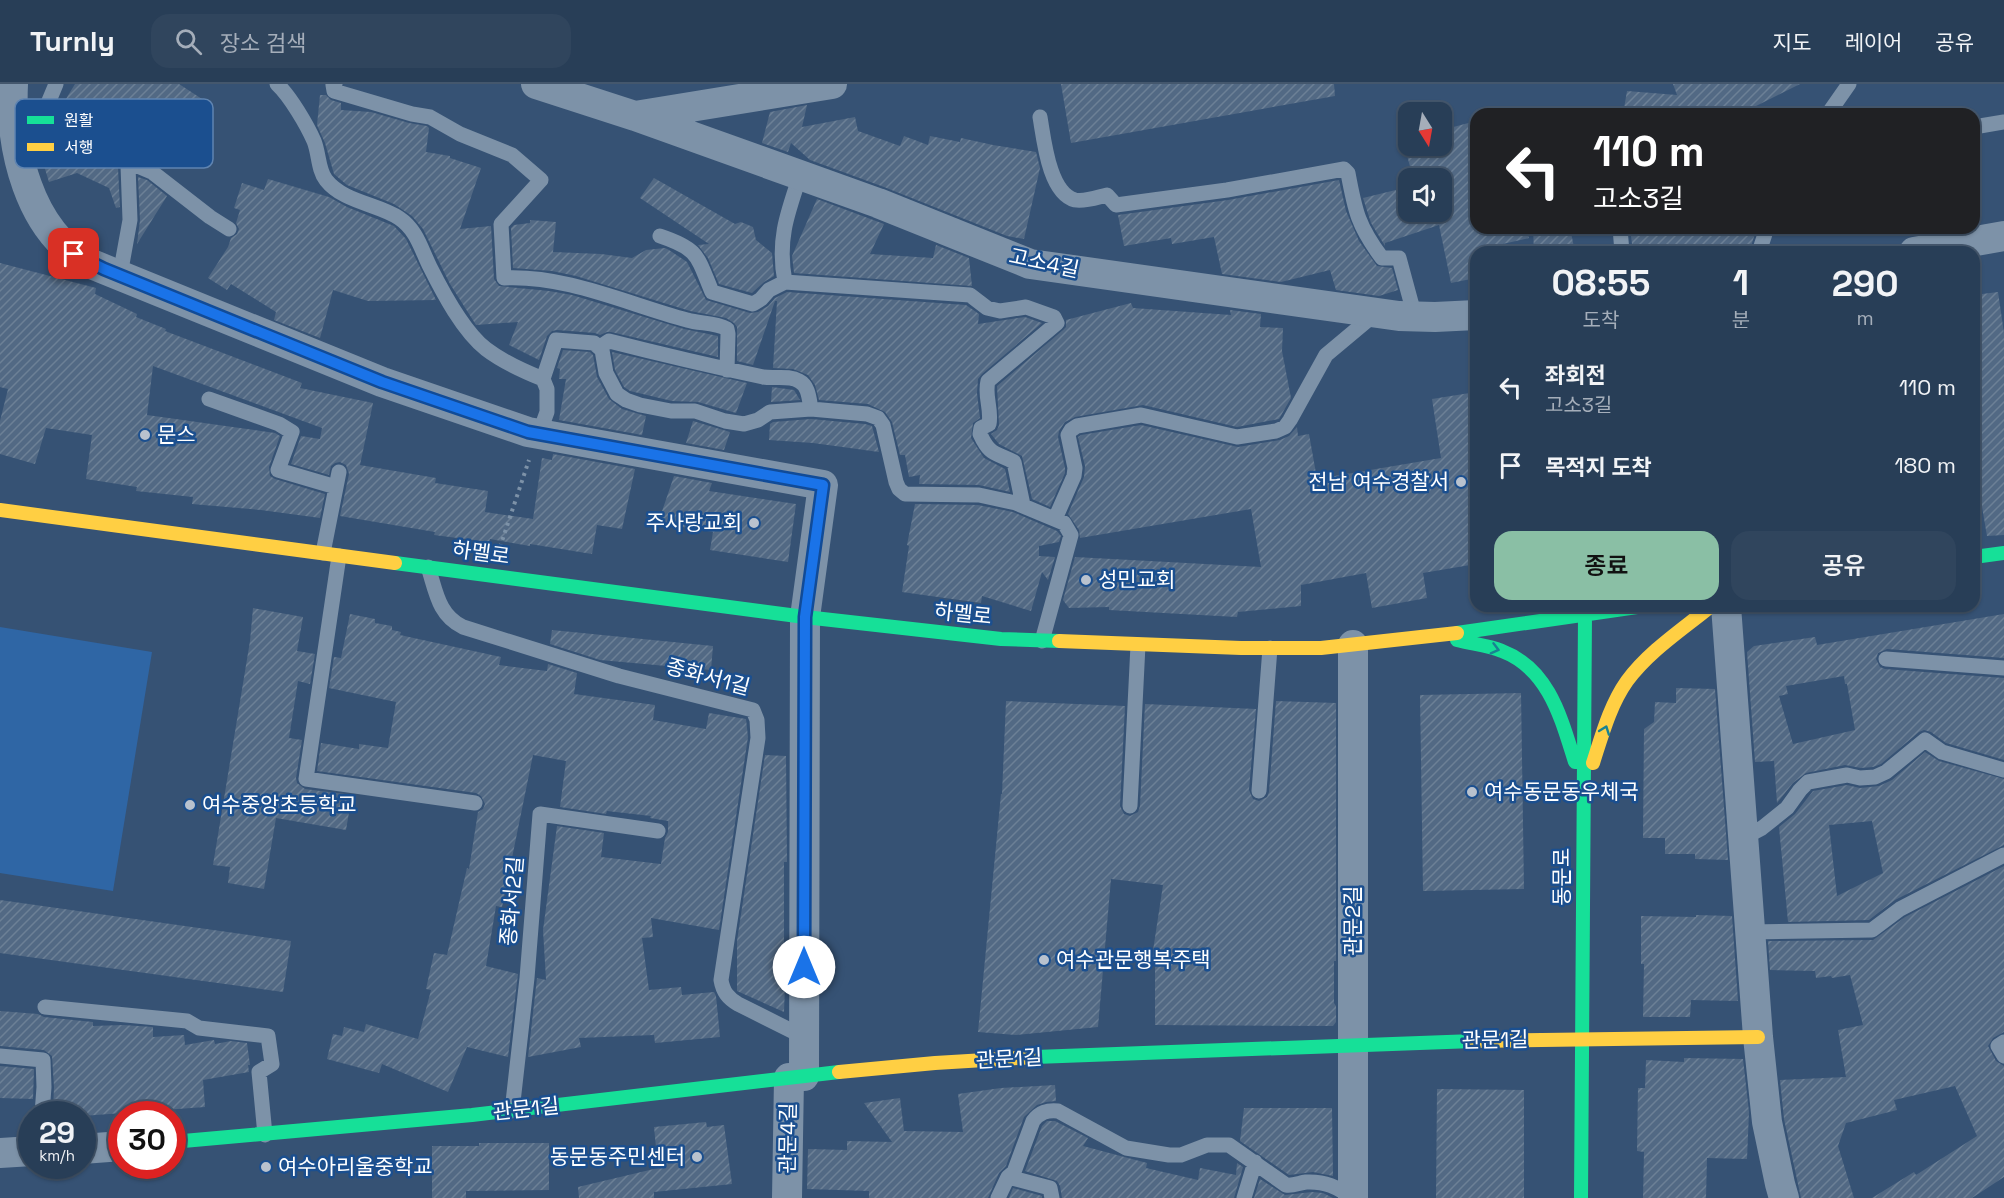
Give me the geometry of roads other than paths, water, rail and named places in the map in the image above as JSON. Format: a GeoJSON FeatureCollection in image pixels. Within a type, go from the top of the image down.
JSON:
{"type":"FeatureCollection","features":[{"type":"Feature","properties":{"kind":"street"},"geometry":{"type":"LineString","coordinates":[[13,84],[15,131]]}},
{"type":"Feature","properties":{"kind":"street","name":"고소4길"},"geometry":{"type":"LineString","coordinates":[[536,84],[635,116],[878,204],[1030,264],[1377,313],[1415,317],[1470,315]]}},
{"type":"Feature","properties":{"kind":"street"},"geometry":{"type":"LineString","coordinates":[[635,116],[832,84]]}},
{"type":"Feature","properties":{"kind":"street"},"geometry":{"type":"LineString","coordinates":[[23,168],[42,216],[51,230],[74,254],[382,382],[538,434]]}},
{"type":"Feature","properties":{"kind":"street"},"geometry":{"type":"LineString","coordinates":[[1948,246],[2004,236]]}},
{"type":"Feature","properties":{"kind":"street","name":"관문4길"},"geometry":{"type":"LineString","coordinates":[[538,434],[823,485],[805,617],[804,1037],[797,1077],[787,1198]]}},
{"type":"Feature","properties":{"kind":"street","name":"하멜로"},"geometry":{"type":"LineString","coordinates":[[0,510],[805,617],[990,638],[1138,645],[1321,648],[1438,636],[1585,615]]}},
{"type":"Feature","properties":{"kind":"street"},"geometry":{"type":"LineString","coordinates":[[1980,556],[2004,553]]}},
{"type":"Feature","properties":{"kind":"street"},"geometry":{"type":"LineString","coordinates":[[1585,615],[1605,612]]}},
{"type":"Feature","properties":{"kind":"street"},"geometry":{"type":"LineString","coordinates":[[1584,789],[1608,721],[1627,681],[1653,654],[1704,612]]}},
{"type":"Feature","properties":{"kind":"street"},"geometry":{"type":"LineString","coordinates":[[1726,612],[1758,1037],[1767,1122],[1784,1198]]}},
{"type":"Feature","properties":{"kind":"street","name":"동문로"},"geometry":{"type":"LineString","coordinates":[[1581,1198],[1585,615]]}},
{"type":"Feature","properties":{"kind":"street"},"geometry":{"type":"LineString","coordinates":[[1438,636],[1502,650],[1516,657],[1534,671],[1546,686],[1555,703],[1584,789]]}},
{"type":"Feature","properties":{"kind":"street","name":"관문2길"},"geometry":{"type":"LineString","coordinates":[[1353,645],[1353,1198]]}},
{"type":"Feature","properties":{"kind":"street","name":"관문1길"},"geometry":{"type":"LineString","coordinates":[[186,1141],[512,1111],[926,1064],[1075,1055],[1353,1044],[1582,1038],[1758,1037]]}},
{"type":"Feature","properties":{"kind":"street"},"geometry":{"type":"LineString","coordinates":[[0,1153],[18,1152]]}},
{"type":"Feature","properties":{"kind":"lane"},"geometry":{"type":"LineString","coordinates":[[50,99],[56,84]]}},
{"type":"Feature","properties":{"kind":"lane"},"geometry":{"type":"LineString","coordinates":[[277,84],[292,102],[314,141],[327,181],[351,199],[398,218],[419,239],[435,276],[474,338],[499,358],[543,379]]}},
{"type":"Feature","properties":{"kind":"lane"},"geometry":{"type":"LineString","coordinates":[[335,84],[333,85],[334,90],[412,114],[430,117],[460,134],[512,155],[541,180],[501,224],[504,278],[524,277],[551,280],[689,321],[720,325],[727,329],[728,334],[727,370]]}},
{"type":"Feature","properties":{"kind":"lane"},"geometry":{"type":"LineString","coordinates":[[1832,108],[1849,84]]}},
{"type":"Feature","properties":{"kind":"lane"},"geometry":{"type":"LineString","coordinates":[[1040,117],[1051,172],[1061,189],[1068,197],[1075,200],[1081,201],[1107,195],[1116,205],[1227,190],[1344,169],[1348,173],[1357,217],[1371,244],[1382,258],[1399,258],[1415,317]]}},
{"type":"Feature","properties":{"kind":"lane"},"geometry":{"type":"LineString","coordinates":[[1980,126],[2004,122]]}},
{"type":"Feature","properties":{"kind":"lane"},"geometry":{"type":"LineString","coordinates":[[120,275],[130,220],[130,179],[128,168]]}},
{"type":"Feature","properties":{"kind":"lane"},"geometry":{"type":"LineString","coordinates":[[143,168],[152,172],[210,218],[229,229]]}},
{"type":"Feature","properties":{"kind":"lane"},"geometry":{"type":"LineString","coordinates":[[785,282],[782,264],[785,221],[800,177]]}},
{"type":"Feature","properties":{"kind":"lane"},"geometry":{"type":"LineString","coordinates":[[660,236],[690,249],[701,266],[712,292],[753,304],[769,290],[785,282],[970,295],[987,308],[1000,311],[1026,307],[1054,317],[1057,323],[988,381],[986,390],[991,415],[989,424],[981,428],[980,434],[985,446],[994,454],[1014,462],[1023,505]]}},
{"type":"Feature","properties":{"kind":"lane"},"geometry":{"type":"LineString","coordinates":[[1055,519],[1074,476],[1075,468],[1068,435],[1077,426],[1141,415],[1237,437],[1276,431],[1285,427],[1290,420],[1326,355],[1377,313]]}},
{"type":"Feature","properties":{"kind":"lane"},"geometry":{"type":"LineString","coordinates":[[538,434],[547,412],[547,389],[543,379],[556,340],[594,343],[602,350]]}},
{"type":"Feature","properties":{"kind":"lane"},"geometry":{"type":"LineString","coordinates":[[811,410],[807,387],[791,378],[768,378],[727,370],[609,341],[603,345],[606,374],[617,394],[626,400],[671,411],[695,411],[725,421],[744,424],[758,420],[770,412],[811,410],[867,414],[878,418],[883,424],[896,482],[905,494],[979,495],[1023,505],[1064,524],[1071,535],[1041,641]]}},
{"type":"Feature","properties":{"kind":"lane"},"geometry":{"type":"LineString","coordinates":[[209,399],[279,424],[292,432],[278,470],[336,487]]}},
{"type":"Feature","properties":{"kind":"lane"},"geometry":{"type":"LineString","coordinates":[[323,553],[339,472]]}},
{"type":"Feature","properties":{"kind":"lane"},"geometry":{"type":"LineString","coordinates":[[339,556],[306,779],[476,803]]}},
{"type":"Feature","properties":{"kind":"lane","name":"종화서1길"},"geometry":{"type":"LineString","coordinates":[[428,567],[446,616],[463,627],[608,673],[753,710],[758,720],[758,738],[721,980],[723,989],[729,998],[804,1037]]}},
{"type":"Feature","properties":{"kind":"lane"},"geometry":{"type":"LineString","coordinates":[[1130,807],[1138,645]]}},
{"type":"Feature","properties":{"kind":"lane"},"geometry":{"type":"LineString","coordinates":[[1259,791],[1270,648]]}},
{"type":"Feature","properties":{"kind":"lane"},"geometry":{"type":"LineString","coordinates":[[1886,659],[2004,668]]}},
{"type":"Feature","properties":{"kind":"lane"},"geometry":{"type":"LineString","coordinates":[[1743,838],[1762,828],[1787,808],[1808,782],[1847,776],[1875,777],[1886,772],[1925,740],[1942,752],[2004,770]]}},
{"type":"Feature","properties":{"kind":"lane","name":"종화서2길"},"geometry":{"type":"LineString","coordinates":[[512,1111],[527,978],[540,814],[658,831]]}},
{"type":"Feature","properties":{"kind":"lane"},"geometry":{"type":"LineString","coordinates":[[1750,932],[1872,930],[1900,909],[2004,855]]}},
{"type":"Feature","properties":{"kind":"lane"},"geometry":{"type":"LineString","coordinates":[[45,1008],[187,1021],[199,1028],[268,1036],[272,1064],[259,1072],[265,1135]]}},
{"type":"Feature","properties":{"kind":"lane"},"geometry":{"type":"LineString","coordinates":[[2004,1042],[1998,1046],[2004,1056]]}},
{"type":"Feature","properties":{"kind":"lane"},"geometry":{"type":"LineString","coordinates":[[0,1056],[43,1060],[43,1101]]}},
{"type":"Feature","properties":{"kind":"lane"},"geometry":{"type":"LineString","coordinates":[[998,1198],[1008,1177],[1014,1172],[1033,1121],[1038,1114],[1058,1111],[1126,1148],[1182,1155],[1207,1145],[1229,1144],[1286,1185],[1308,1182],[1325,1183],[1339,1188],[1353,1198]]}},
{"type":"Feature","properties":{"kind":"lane"},"geometry":{"type":"LineString","coordinates":[[1244,1198],[1255,1162]]}},
{"type":"Feature","properties":{"kind":"lane"},"geometry":{"type":"LineString","coordinates":[[1008,1177],[1050,1188],[1053,1198]]}},
{"type":"Feature","properties":{"kind":"place","name":"문스"},"geometry":{"type":"Point","coordinates":[145,435]}},
{"type":"Feature","properties":{"kind":"place","name":"전남 여수경찰서"},"geometry":{"type":"Point","coordinates":[1461,482]}},
{"type":"Feature","properties":{"kind":"place","name":"주사랑교회"},"geometry":{"type":"Point","coordinates":[754,523]}},
{"type":"Feature","properties":{"kind":"place","name":"성민교회"},"geometry":{"type":"Point","coordinates":[1086,580]}},
{"type":"Feature","properties":{"kind":"place","name":"여수동문동우체국"},"geometry":{"type":"Point","coordinates":[1472,792]}},
{"type":"Feature","properties":{"kind":"place","name":"여수중앙초등학교"},"geometry":{"type":"Point","coordinates":[190,805]}},
{"type":"Feature","properties":{"kind":"place","name":"여수관문행복주택"},"geometry":{"type":"Point","coordinates":[1044,960]}},
{"type":"Feature","properties":{"kind":"place","name":"동문동주민센터"},"geometry":{"type":"Point","coordinates":[697,1157]}},
{"type":"Feature","properties":{"kind":"place","name":"여수아리울중학교"},"geometry":{"type":"Point","coordinates":[266,1167]}}]}
